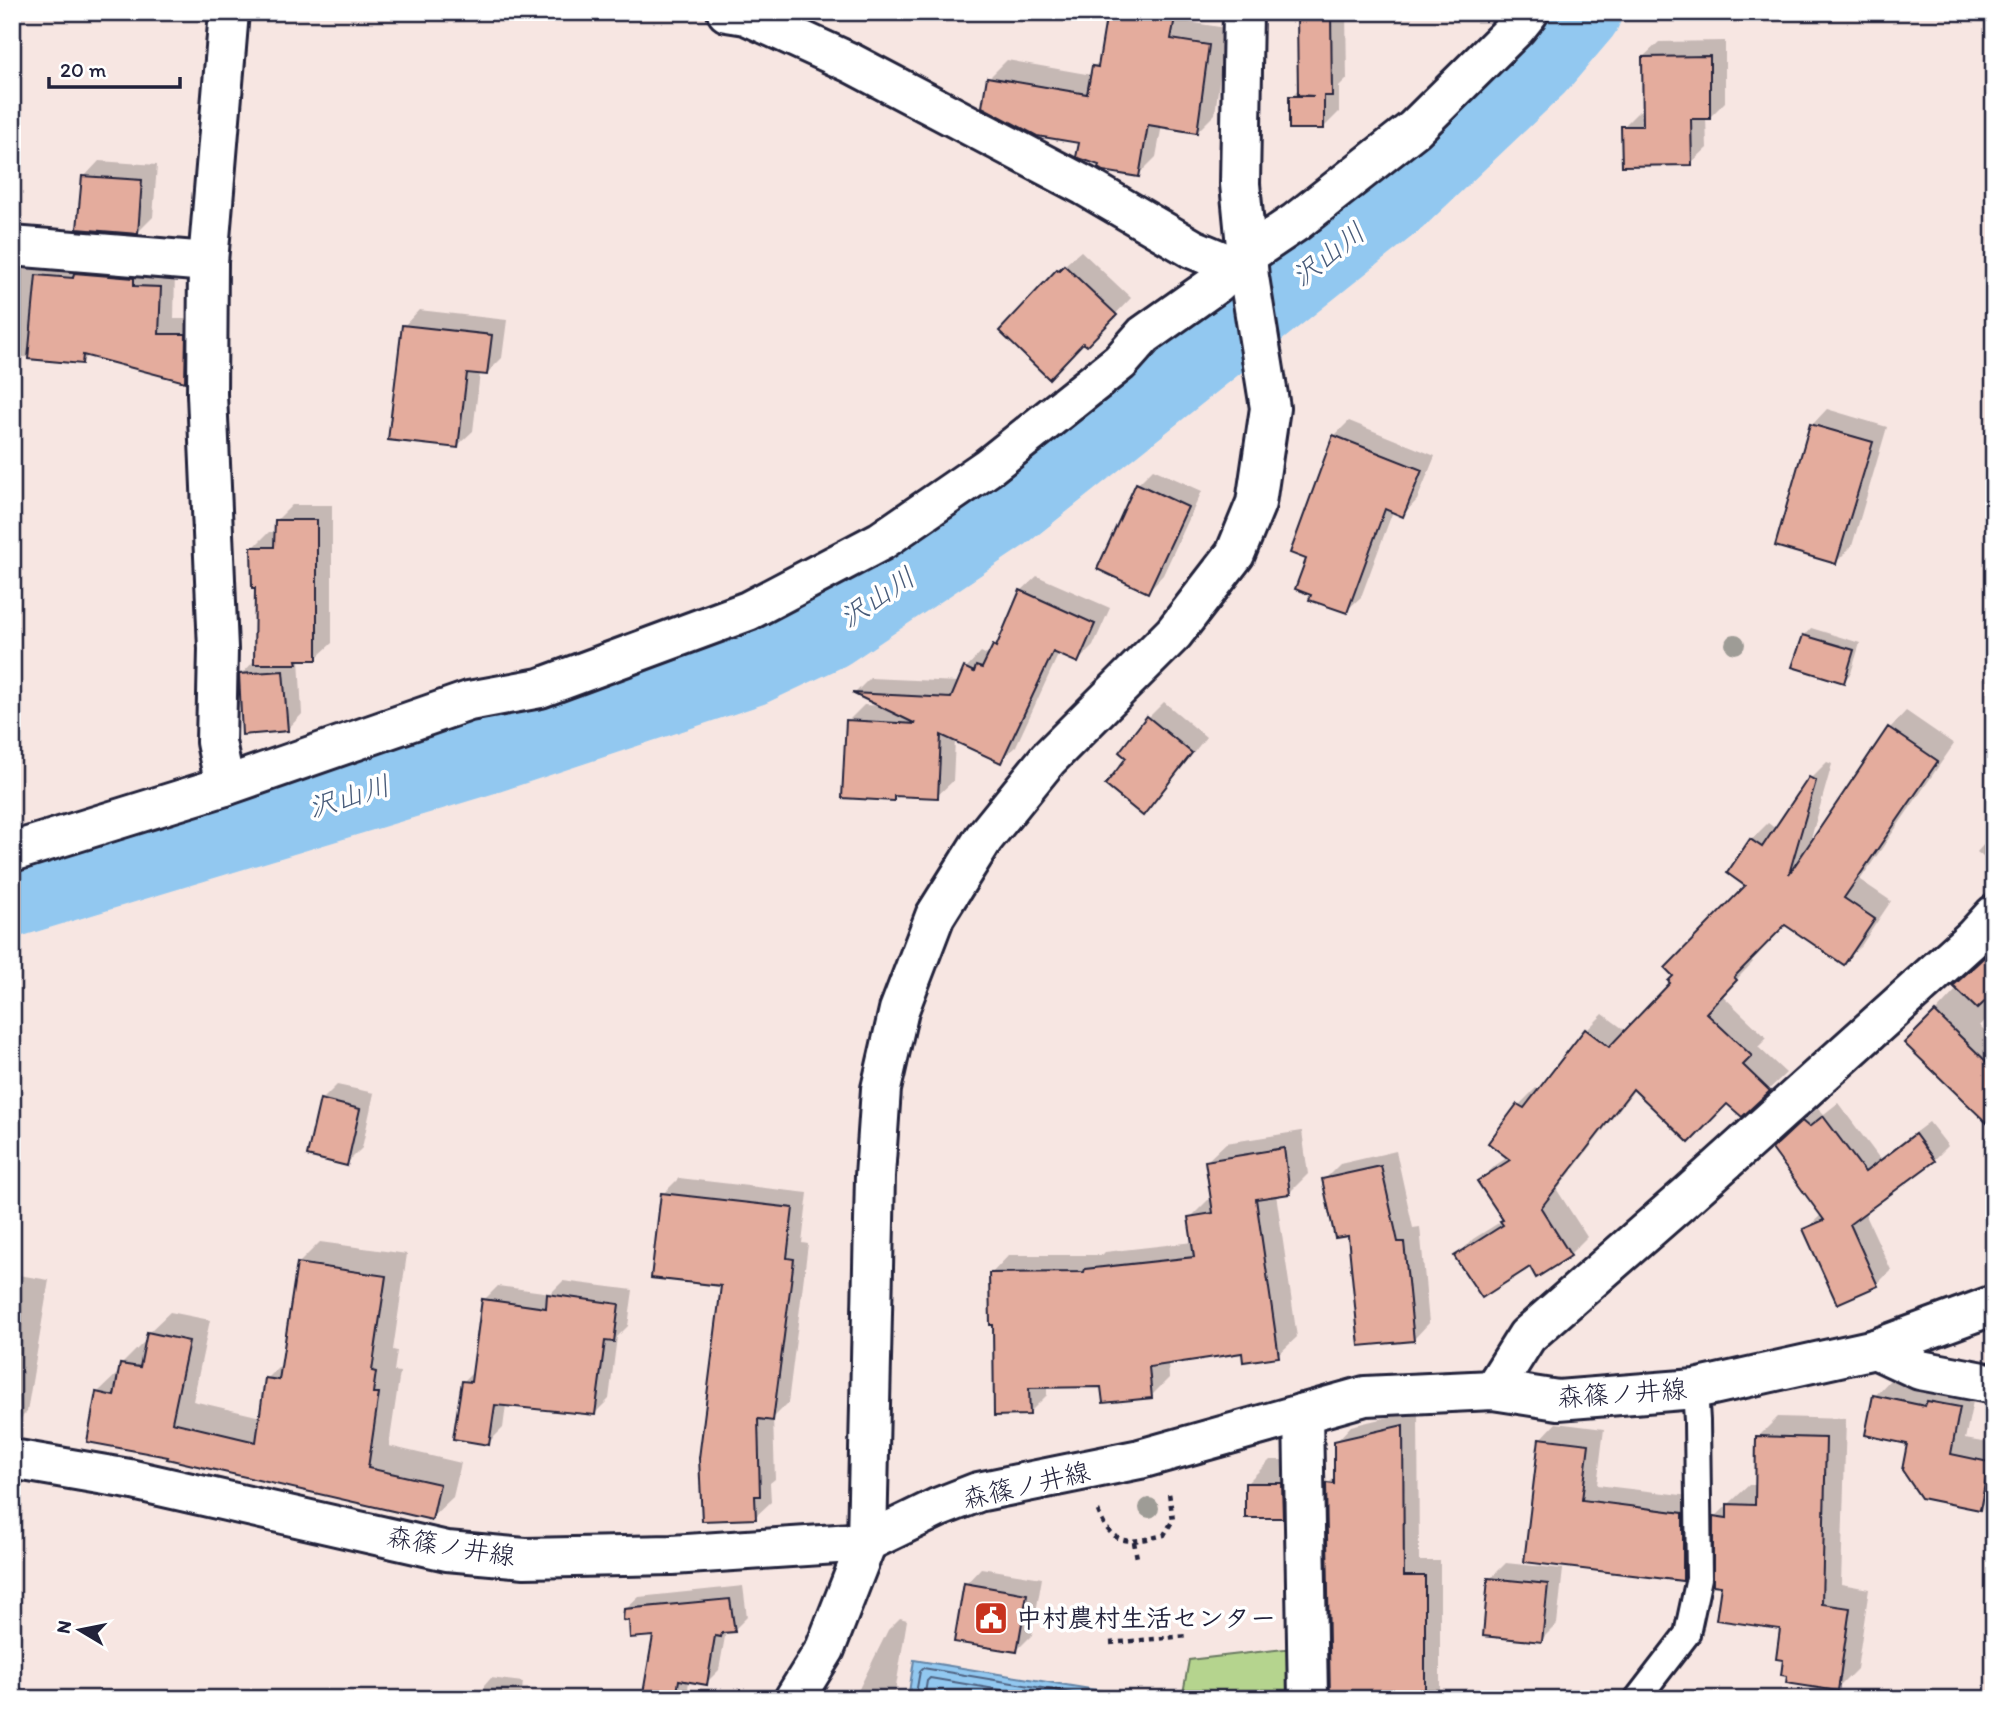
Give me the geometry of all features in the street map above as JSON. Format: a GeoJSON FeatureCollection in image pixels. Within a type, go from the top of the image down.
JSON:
{"type":"FeatureCollection","features":[{"type":"Feature","properties":{"kind":"street"},"geometry":{"type":"LineString","coordinates":[[225,786],[216,742],[218,649],[207,394],[208,262],[229,12]]}},
{"type":"Feature","properties":{"kind":"street"},"geometry":{"type":"LineString","coordinates":[[794,1699],[825,1649],[867,1542],[875,1177],[881,1089],[899,1010],[935,916],[984,838],[1048,759],[1174,633],[1235,554],[1255,503],[1270,408],[1263,355],[1243,266],[1240,184],[1243,12]]}},
{"type":"Feature","properties":{"kind":"street"},"geometry":{"type":"LineString","coordinates":[[12,852],[225,786],[470,701],[540,688],[748,611],[881,541],[987,468],[1120,362],[1144,335],[1243,266],[1414,129],[1529,12]]}},
{"type":"Feature","properties":{"kind":"street"},"geometry":{"type":"LineString","coordinates":[[740,13],[864,70],[1085,186],[1193,249],[1243,266]]}},
{"type":"Feature","properties":{"kind":"street"},"geometry":{"type":"LineString","coordinates":[[12,246],[208,262]]}},
{"type":"Feature","properties":{"kind":"street"},"geometry":{"type":"LineString","coordinates":[[1493,1390],[1527,1336],[1964,947],[1994,915]]}},
{"type":"Feature","properties":{"kind":"street","name":"森篠ノ井線"},"geometry":{"type":"LineString","coordinates":[[12,1460],[129,1479],[447,1551],[525,1558],[672,1556],[867,1542],[937,1508],[978,1492],[1140,1459],[1365,1396],[1493,1390],[1558,1400],[1695,1390],[1875,1349],[1994,1304]]}},
{"type":"Feature","properties":{"kind":"street"},"geometry":{"type":"LineString","coordinates":[[1875,1349],[1920,1370],[1994,1384]]}},
{"type":"Feature","properties":{"kind":"street"},"geometry":{"type":"LineString","coordinates":[[1303,1413],[1308,1699]]}},
{"type":"Feature","properties":{"kind":"lane"},"geometry":{"type":"LineString","coordinates":[[1637,1699],[1687,1634],[1699,1578],[1695,1390]]}},
{"type":"Feature","properties":{"kind":"path"},"geometry":{"type":"LineString","coordinates":[[1097,1507],[1108,1531],[1120,1540],[1134,1542],[1164,1535],[1173,1520],[1166,1483]]}},
{"type":"Feature","properties":{"kind":"path"},"geometry":{"type":"LineString","coordinates":[[1134,1542],[1137,1558]]}},
{"type":"Feature","properties":{"kind":"path"},"geometry":{"type":"LineString","coordinates":[[1149,1631],[1150,1639]]}},
{"type":"Feature","properties":{"kind":"path"},"geometry":{"type":"LineString","coordinates":[[1110,1643],[1186,1636]]}},
{"type":"Feature","properties":{"kind":"green space"},"geometry":{"type":"Polygon","coordinates":[[[1293,1648],[1292,1699],[1182,1699],[1189,1660],[1293,1648]]]}},
{"type":"Feature","properties":{"kind":"water"},"geometry":{"type":"Polygon","coordinates":[[[914,1660],[1151,1699],[908,1699],[914,1660]]]}},
{"type":"Feature","properties":{"kind":"building"},"geometry":{"type":"Polygon","coordinates":[[[1107,12],[1176,12],[1171,39],[1209,45],[1197,133],[1148,125],[1139,177],[1103,171],[1098,168],[1099,165],[1076,157],[1079,143],[1037,136],[982,107],[987,77],[1087,94],[1092,66],[1098,67],[1107,12]]]}},
{"type":"Feature","properties":{"kind":"building"},"geometry":{"type":"Polygon","coordinates":[[[1297,12],[1331,12],[1332,96],[1324,96],[1324,129],[1289,129],[1289,96],[1314,96],[1298,95],[1297,12]]]}},
{"type":"Feature","properties":{"kind":"building"},"geometry":{"type":"Polygon","coordinates":[[[1710,56],[1710,119],[1691,119],[1692,165],[1622,166],[1621,126],[1643,126],[1642,57],[1710,56]]]}},
{"type":"Feature","properties":{"kind":"building"},"geometry":{"type":"Polygon","coordinates":[[[82,176],[142,180],[138,234],[77,229],[82,176]]]}},
{"type":"Feature","properties":{"kind":"building"},"geometry":{"type":"Polygon","coordinates":[[[1064,265],[1117,315],[1087,346],[1083,343],[1049,379],[999,331],[1057,269],[1064,265]]]}},
{"type":"Feature","properties":{"kind":"building"},"geometry":{"type":"Polygon","coordinates":[[[74,273],[134,278],[134,286],[161,287],[159,334],[186,334],[185,382],[83,355],[82,364],[28,359],[36,275],[73,278],[74,273]]]}},
{"type":"Feature","properties":{"kind":"building"},"geometry":{"type":"Polygon","coordinates":[[[402,325],[492,335],[487,375],[467,373],[458,448],[388,440],[402,325]]]}},
{"type":"Feature","properties":{"kind":"building"},"geometry":{"type":"Polygon","coordinates":[[[1810,424],[1873,442],[1836,564],[1775,546],[1810,424]]]}},
{"type":"Feature","properties":{"kind":"building"},"geometry":{"type":"Polygon","coordinates":[[[1333,435],[1422,470],[1403,517],[1385,509],[1347,613],[1309,600],[1311,595],[1295,589],[1306,559],[1290,553],[1333,435]]]}},
{"type":"Feature","properties":{"kind":"building"},"geometry":{"type":"Polygon","coordinates":[[[1136,483],[1188,507],[1148,593],[1097,569],[1136,483]]]}},
{"type":"Feature","properties":{"kind":"building"},"geometry":{"type":"Polygon","coordinates":[[[275,520],[317,520],[317,660],[296,660],[297,664],[254,664],[255,588],[252,588],[251,547],[274,547],[275,520]]]}},
{"type":"Feature","properties":{"kind":"building"},"geometry":{"type":"Polygon","coordinates":[[[1020,590],[1095,624],[1078,663],[1053,652],[1001,763],[941,735],[938,798],[894,796],[894,801],[842,798],[846,720],[916,724],[852,693],[951,698],[964,667],[974,672],[976,666],[982,668],[993,645],[996,647],[1020,590]]]}},
{"type":"Feature","properties":{"kind":"building"},"geometry":{"type":"Polygon","coordinates":[[[1803,635],[1854,650],[1844,683],[1792,667],[1803,635]]]}},
{"type":"Feature","properties":{"kind":"building"},"geometry":{"type":"Polygon","coordinates":[[[283,671],[288,731],[242,735],[239,674],[283,671]]]}},
{"type":"Feature","properties":{"kind":"building"},"geometry":{"type":"Polygon","coordinates":[[[1147,716],[1192,753],[1143,816],[1105,785],[1126,758],[1119,752],[1147,716]]]}},
{"type":"Feature","properties":{"kind":"building"},"geometry":{"type":"Polygon","coordinates":[[[1888,727],[1938,761],[1844,898],[1875,919],[1844,965],[1785,925],[1734,977],[1737,980],[1706,1013],[1752,1056],[1743,1065],[1770,1091],[1742,1117],[1727,1104],[1689,1143],[1633,1089],[1541,1208],[1571,1256],[1536,1278],[1530,1267],[1482,1298],[1454,1256],[1503,1225],[1500,1221],[1503,1220],[1477,1181],[1510,1160],[1488,1143],[1517,1104],[1524,1108],[1585,1029],[1609,1047],[1670,983],[1668,981],[1673,976],[1665,968],[1745,886],[1727,873],[1750,839],[1762,847],[1809,777],[1816,781],[1789,874],[1888,727]]]}},
{"type":"Feature","properties":{"kind":"building"},"geometry":{"type":"Polygon","coordinates":[[[1994,948],[1994,993],[1977,1009],[1953,986],[1994,948]]]}},
{"type":"Feature","properties":{"kind":"building"},"geometry":{"type":"Polygon","coordinates":[[[1935,1012],[1994,1069],[1994,1130],[1904,1043],[1935,1012]]]}},
{"type":"Feature","properties":{"kind":"building"},"geometry":{"type":"Polygon","coordinates":[[[320,1099],[360,1109],[347,1166],[307,1156],[320,1099]]]}},
{"type":"Feature","properties":{"kind":"building"},"geometry":{"type":"Polygon","coordinates":[[[1823,1116],[1865,1172],[1915,1134],[1935,1161],[1850,1224],[1878,1286],[1837,1304],[1803,1229],[1824,1220],[1772,1149],[1802,1121],[1809,1127],[1823,1116]]]}},
{"type":"Feature","properties":{"kind":"building"},"geometry":{"type":"Polygon","coordinates":[[[1284,1148],[1290,1194],[1256,1199],[1279,1357],[1243,1362],[1242,1353],[1149,1367],[1152,1398],[1103,1403],[1101,1387],[1029,1388],[1030,1415],[994,1416],[993,1325],[990,1325],[989,1273],[1084,1272],[1085,1269],[1194,1257],[1188,1217],[1213,1213],[1205,1161],[1284,1148]]]}},
{"type":"Feature","properties":{"kind":"building"},"geometry":{"type":"Polygon","coordinates":[[[1381,1166],[1398,1242],[1404,1242],[1414,1341],[1359,1346],[1348,1236],[1335,1238],[1322,1179],[1381,1166]]]}},
{"type":"Feature","properties":{"kind":"building"},"geometry":{"type":"Polygon","coordinates":[[[661,1193],[793,1208],[787,1258],[794,1259],[773,1421],[758,1419],[760,1496],[755,1496],[756,1519],[702,1521],[699,1458],[721,1286],[651,1278],[661,1193]]]}},
{"type":"Feature","properties":{"kind":"building"},"geometry":{"type":"Polygon","coordinates":[[[297,1263],[386,1276],[372,1371],[376,1372],[373,1393],[379,1393],[368,1468],[440,1484],[432,1520],[167,1459],[168,1457],[87,1442],[96,1392],[114,1396],[120,1364],[140,1367],[147,1332],[189,1341],[172,1422],[256,1442],[265,1378],[279,1380],[297,1263]]]}},
{"type":"Feature","properties":{"kind":"building"},"geometry":{"type":"Polygon","coordinates":[[[547,1294],[619,1304],[614,1342],[605,1341],[595,1415],[495,1405],[489,1445],[453,1439],[462,1381],[471,1382],[482,1299],[546,1308],[547,1294]]]}},
{"type":"Feature","properties":{"kind":"building"},"geometry":{"type":"Polygon","coordinates":[[[1873,1395],[1925,1406],[1927,1401],[1960,1407],[1951,1454],[1989,1462],[1980,1510],[1921,1498],[1902,1470],[1907,1444],[1865,1435],[1873,1395]]]}},
{"type":"Feature","properties":{"kind":"building"},"geometry":{"type":"Polygon","coordinates":[[[1403,1425],[1404,1576],[1425,1576],[1425,1699],[1330,1699],[1326,1483],[1334,1484],[1334,1441],[1403,1425]]]}},
{"type":"Feature","properties":{"kind":"building"},"geometry":{"type":"Polygon","coordinates":[[[1756,1436],[1826,1438],[1822,1604],[1850,1608],[1838,1691],[1786,1683],[1787,1676],[1781,1675],[1783,1660],[1776,1659],[1780,1629],[1716,1620],[1721,1586],[1713,1585],[1713,1516],[1727,1518],[1727,1504],[1755,1505],[1756,1436]]]}},
{"type":"Feature","properties":{"kind":"building"},"geometry":{"type":"Polygon","coordinates":[[[1539,1438],[1589,1444],[1582,1500],[1683,1513],[1683,1581],[1524,1562],[1539,1438]]]}},
{"type":"Feature","properties":{"kind":"building"},"geometry":{"type":"Polygon","coordinates":[[[1245,1483],[1282,1483],[1283,1518],[1245,1518],[1245,1483]]]}},
{"type":"Feature","properties":{"kind":"building"},"geometry":{"type":"Polygon","coordinates":[[[1488,1578],[1548,1584],[1542,1642],[1483,1636],[1488,1578]]]}},
{"type":"Feature","properties":{"kind":"building","name":"中村農村生活センター"},"geometry":{"type":"Polygon","coordinates":[[[964,1583],[1027,1594],[1017,1652],[954,1642],[964,1583]]]}},
{"type":"Feature","properties":{"kind":"building"},"geometry":{"type":"Polygon","coordinates":[[[730,1599],[735,1632],[722,1633],[721,1637],[715,1636],[707,1685],[679,1680],[676,1699],[642,1699],[653,1636],[630,1638],[629,1621],[623,1620],[624,1609],[730,1599]]]}},
{"type":"Feature","properties":{"kind":"waterway","name":"沢山川"},"geometry":{"type":"LineString","coordinates":[[12,898],[488,754],[750,667],[828,630],[1002,513],[1397,198],[1537,65],[1582,12]]}},
{"type":"Feature","properties":{"kind":"place","name":"中村農村生活センター"},"geometry":{"type":"Point","coordinates":[991,1618]}}]}
